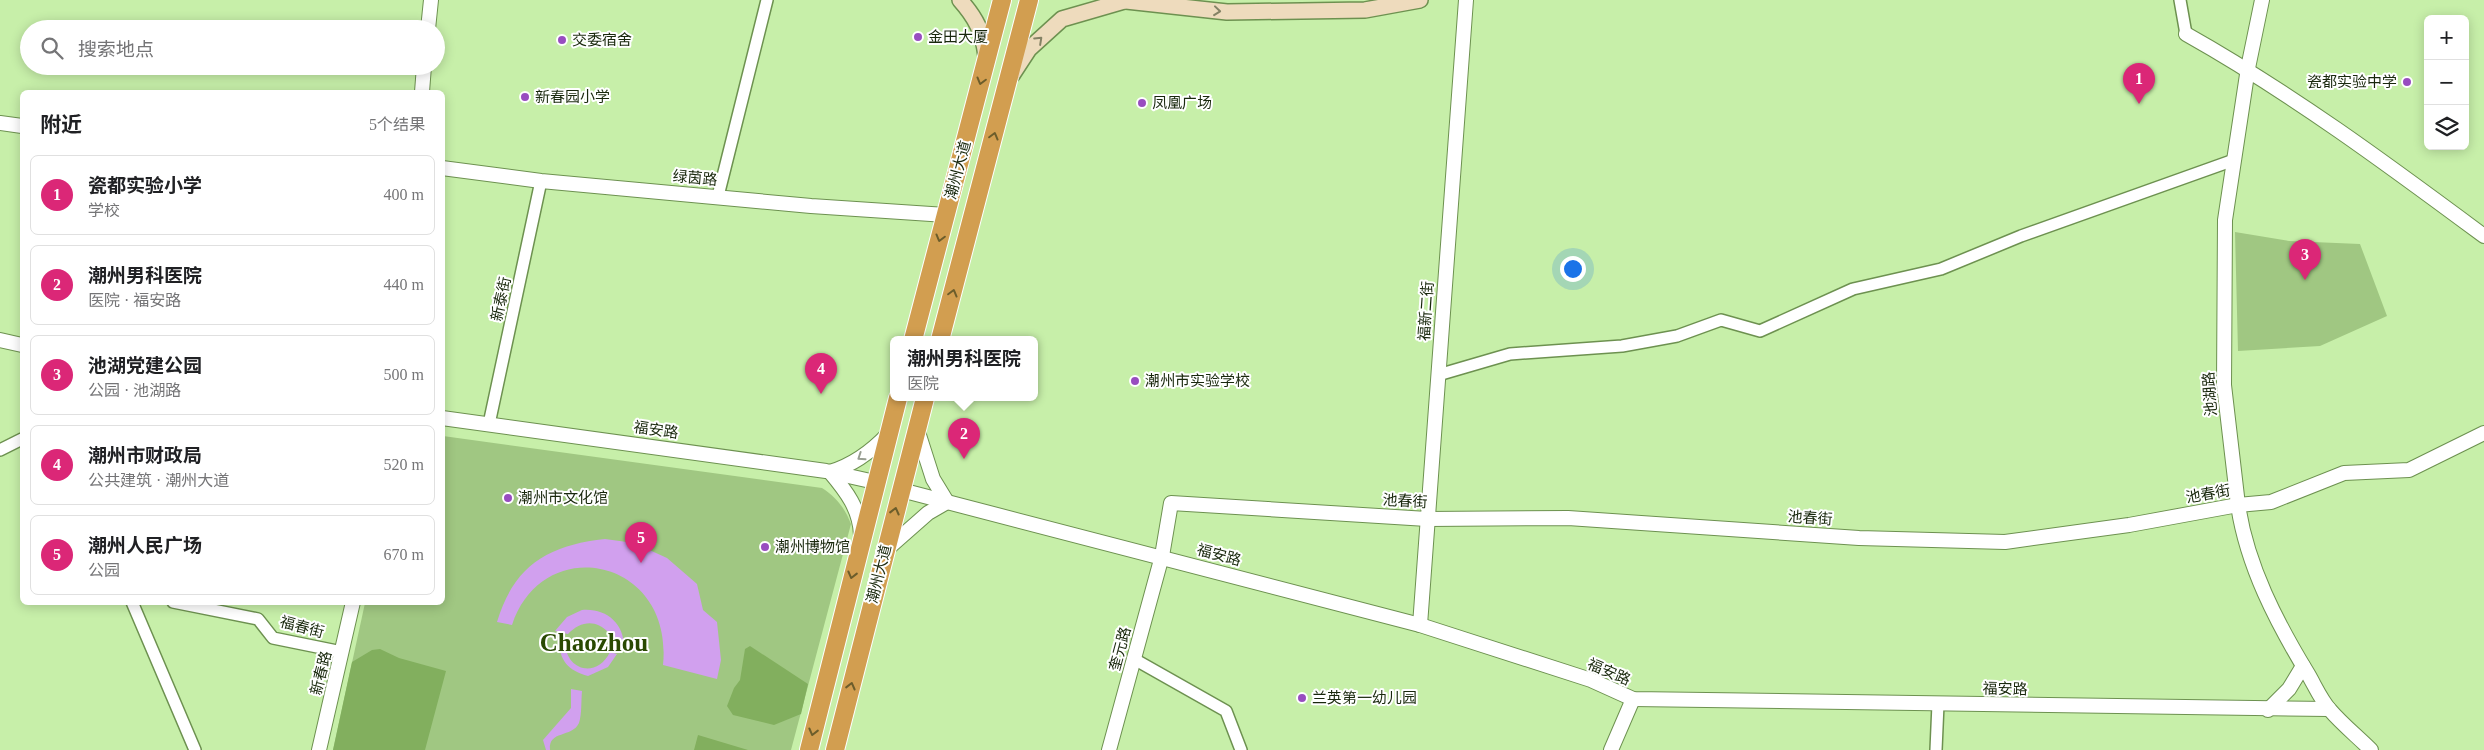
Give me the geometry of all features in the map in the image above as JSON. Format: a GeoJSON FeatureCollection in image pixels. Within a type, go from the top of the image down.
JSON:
{"type":"FeatureCollection","features":[{"type":"Feature","properties":{"kind":"highway","name":"潮州大道"},"geometry":{"type":"LineString","coordinates":[[914,336],[1002,0]]}},
{"type":"Feature","properties":{"kind":"highway","name":"潮州大道"},"geometry":{"type":"LineString","coordinates":[[941,336],[1029,0]]}},
{"type":"Feature","properties":{"kind":"highway","name":"潮州大道"},"geometry":{"type":"LineString","coordinates":[[808,750],[862,538],[870,481],[888,434],[897,401]]}},
{"type":"Feature","properties":{"kind":"highway","name":"潮州大道"},"geometry":{"type":"LineString","coordinates":[[835,750],[924,401]]}},
{"type":"Feature","properties":{"kind":"main road"},"geometry":{"type":"LineString","coordinates":[[960,0],[974,15],[983,33],[987,60]]}},
{"type":"Feature","properties":{"kind":"main road"},"geometry":{"type":"LineString","coordinates":[[1010,78],[1029,49],[1062,19],[1121,0],[1227,12],[1365,10],[1420,0]]}},
{"type":"Feature","properties":{"kind":"street"},"geometry":{"type":"LineString","coordinates":[[429,20],[431,0]]}},
{"type":"Feature","properties":{"kind":"street"},"geometry":{"type":"LineString","coordinates":[[718,196],[768,0]]}},
{"type":"Feature","properties":{"kind":"street","name":"福新二街"},"geometry":{"type":"LineString","coordinates":[[1420,625],[1466,0]]}},
{"type":"Feature","properties":{"kind":"street"},"geometry":{"type":"LineString","coordinates":[[2180,0],[2186,34],[2248,68],[2366,148],[2484,236]]}},
{"type":"Feature","properties":{"kind":"street","name":"池湖路"},"geometry":{"type":"LineString","coordinates":[[2262,0],[2248,68],[2225,220],[2224,385],[2238,505],[2241,522],[2258,576],[2272,610],[2329,709],[2372,750]]}},
{"type":"Feature","properties":{"kind":"street"},"geometry":{"type":"LineString","coordinates":[[422,90],[423,75]]}},
{"type":"Feature","properties":{"kind":"street"},"geometry":{"type":"LineString","coordinates":[[0,123],[20,126]]}},
{"type":"Feature","properties":{"kind":"street"},"geometry":{"type":"LineString","coordinates":[[1438,375],[1510,354],[1622,346],[1677,336],[1721,320],[1760,331],[1853,289],[1940,269],[2021,236],[2234,160]]}},
{"type":"Feature","properties":{"kind":"street","name":"绿茵路"},"geometry":{"type":"LineString","coordinates":[[445,168],[542,181],[811,206],[946,215]]}},
{"type":"Feature","properties":{"kind":"street","name":"新泰街"},"geometry":{"type":"LineString","coordinates":[[489,424],[542,181]]}},
{"type":"Feature","properties":{"kind":"street"},"geometry":{"type":"LineString","coordinates":[[0,340],[20,344]]}},
{"type":"Feature","properties":{"kind":"street","name":"福安路"},"geometry":{"type":"LineString","coordinates":[[445,418],[830,472],[870,481]]}},
{"type":"Feature","properties":{"kind":"street"},"geometry":{"type":"LineString","coordinates":[[885,550],[928,513],[947,502],[934,479],[917,429]]}},
{"type":"Feature","properties":{"kind":"street","name":"池春街"},"geometry":{"type":"LineString","coordinates":[[1162,556],[1171,503],[1428,519],[1568,518],[1859,538],[2005,542],[2129,526],[2238,505],[2271,502],[2344,473],[2409,470],[2484,433]]}},
{"type":"Feature","properties":{"kind":"street"},"geometry":{"type":"LineString","coordinates":[[862,538],[859,516],[853,504],[830,472],[866,455],[888,434]]}},
{"type":"Feature","properties":{"kind":"street"},"geometry":{"type":"LineString","coordinates":[[0,450],[20,440]]}},
{"type":"Feature","properties":{"kind":"street","name":"福安路"},"geometry":{"type":"LineString","coordinates":[[901,490],[1162,556],[1420,625],[1591,680],[1632,699],[2268,710],[2329,709]]}},
{"type":"Feature","properties":{"kind":"street","name":"奎元路"},"geometry":{"type":"LineString","coordinates":[[1109,750],[1162,556]]}},
{"type":"Feature","properties":{"kind":"street"},"geometry":{"type":"LineString","coordinates":[[133,605],[195,750]]}},
{"type":"Feature","properties":{"kind":"street","name":"福春街"},"geometry":{"type":"LineString","coordinates":[[188,605],[258,619],[274,638],[342,652]]}},
{"type":"Feature","properties":{"kind":"street","name":"新春路"},"geometry":{"type":"LineString","coordinates":[[319,750],[352,605]]}},
{"type":"Feature","properties":{"kind":"street"},"geometry":{"type":"LineString","coordinates":[[1134,659],[1226,711],[1241,750]]}},
{"type":"Feature","properties":{"kind":"street"},"geometry":{"type":"LineString","coordinates":[[2268,710],[2289,689],[2303,666]]}},
{"type":"Feature","properties":{"kind":"street"},"geometry":{"type":"LineString","coordinates":[[1611,750],[1632,699]]}},
{"type":"Feature","properties":{"kind":"street"},"geometry":{"type":"LineString","coordinates":[[1936,750],[1938,704]]}},
{"type":"Feature","properties":{"kind":"green space"},"geometry":{"type":"Polygon","coordinates":[[[2235,232],[2289,241],[2360,244],[2387,316],[2320,346],[2238,351],[2235,232]]]}},
{"type":"Feature","properties":{"kind":"green space"},"geometry":{"type":"Polygon","coordinates":[[[445,436],[822,488],[840,503],[851,524],[791,750],[333,750],[365,605],[445,605],[445,436]]]}},
{"type":"Feature","properties":{"kind":"green space"},"geometry":{"type":"Polygon","coordinates":[[[750,646],[808,684],[801,714],[774,725],[733,715],[727,706],[734,688],[740,680],[745,649],[750,646]]]}},
{"type":"Feature","properties":{"kind":"green space"},"geometry":{"type":"Polygon","coordinates":[[[380,649],[399,658],[446,671],[425,750],[333,750],[352,662],[372,650],[380,649]]]}},
{"type":"Feature","properties":{"kind":"green space"},"geometry":{"type":"Polygon","coordinates":[[[698,735],[748,750],[694,750],[698,735]]]}},
{"type":"Feature","properties":{"kind":"shaded area"},"geometry":{"type":"Polygon","coordinates":[[[605,539],[634,543],[667,558],[697,584],[703,610],[717,622],[721,660],[717,679],[663,665],[661,629],[648,600],[628,581],[603,570],[576,568],[550,577],[528,595],[512,625],[497,622],[504,602],[513,586],[536,561],[567,546],[605,539]]]}},
{"type":"Feature","properties":{"kind":"shaded area"},"geometry":{"type":"Polygon","coordinates":[[[582,610],[606,614],[612,619],[621,631],[624,647],[612,645],[608,632],[593,623],[578,626],[568,634],[555,631],[567,617],[582,610]]]}},
{"type":"Feature","properties":{"kind":"shaded area"},"geometry":{"type":"Polygon","coordinates":[[[560,640],[565,641],[566,651],[570,659],[576,665],[583,668],[597,666],[604,661],[610,652],[617,654],[608,667],[588,676],[575,671],[566,664],[561,653],[560,640]]]}},
{"type":"Feature","properties":{"kind":"shaded area"},"geometry":{"type":"Polygon","coordinates":[[[571,689],[582,691],[579,723],[576,728],[553,739],[550,744],[550,750],[546,750],[543,740],[571,708],[571,689]]]}},
{"type":"Feature","properties":{"kind":"place","name":"金田大厦"},"geometry":{"type":"Point","coordinates":[918,37]}},
{"type":"Feature","properties":{"kind":"place","name":"交委宿舍"},"geometry":{"type":"Point","coordinates":[562,40]}},
{"type":"Feature","properties":{"kind":"place","name":"瓷都实验中学"},"geometry":{"type":"Point","coordinates":[2407,82]}},
{"type":"Feature","properties":{"kind":"place","name":"新春园小学"},"geometry":{"type":"Point","coordinates":[525,97]}},
{"type":"Feature","properties":{"kind":"place","name":"凤凰广场"},"geometry":{"type":"Point","coordinates":[1142,103]}},
{"type":"Feature","properties":{"kind":"place","name":"瓷都实验小学"},"geometry":{"type":"Point","coordinates":[2139,104]}},
{"type":"Feature","properties":{"kind":"place","name":"池湖党建公园"},"geometry":{"type":"Point","coordinates":[2305,280]}},
{"type":"Feature","properties":{"kind":"place","name":"潮州市实验学校"},"geometry":{"type":"Point","coordinates":[1135,381]}},
{"type":"Feature","properties":{"kind":"place","name":"潮州市财政局"},"geometry":{"type":"Point","coordinates":[821,394]}},
{"type":"Feature","properties":{"kind":"place","name":"潮州男科医院"},"geometry":{"type":"Point","coordinates":[964,459]}},
{"type":"Feature","properties":{"kind":"place","name":"潮州市文化馆"},"geometry":{"type":"Point","coordinates":[508,498]}},
{"type":"Feature","properties":{"kind":"place","name":"潮州博物馆"},"geometry":{"type":"Point","coordinates":[765,547]}},
{"type":"Feature","properties":{"kind":"place","name":"潮州人民广场"},"geometry":{"type":"Point","coordinates":[641,563]}},
{"type":"Feature","properties":{"kind":"place","name":"兰英第一幼儿园"},"geometry":{"type":"Point","coordinates":[1302,698]}},
{"type":"Feature","properties":{"kind":"district","name":"Chaozhou"},"geometry":{"type":"Point","coordinates":[594,642]}}]}
